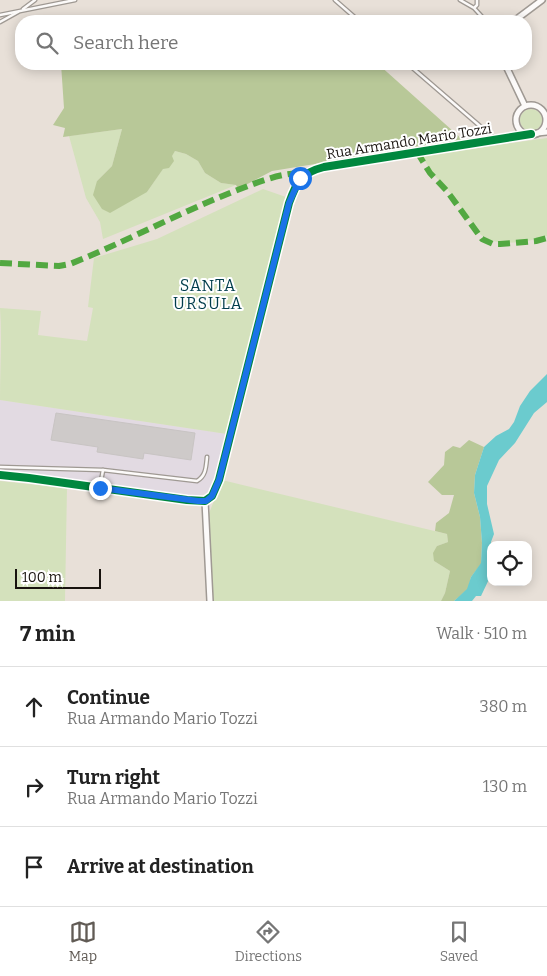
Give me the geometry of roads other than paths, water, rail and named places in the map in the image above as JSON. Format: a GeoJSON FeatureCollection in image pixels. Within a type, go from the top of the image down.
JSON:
{"type":"FeatureCollection","features":[{"type":"Feature","properties":{"kind":"street"},"geometry":{"type":"LineString","coordinates":[[522,15],[542,0]]}},
{"type":"Feature","properties":{"kind":"street"},"geometry":{"type":"LineString","coordinates":[[508,70],[525,106]]}},
{"type":"Feature","properties":{"kind":"street"},"geometry":{"type":"LineString","coordinates":[[540,108],[544,114],[545,122],[541,130],[533,134],[521,131],[516,122],[518,113],[525,106],[533,105],[540,108],[547,114]]}},
{"type":"Feature","properties":{"kind":"street","name":"Rua Armando Mario Tozzi"},"geometry":{"type":"LineString","coordinates":[[206,501],[212,496],[219,480],[289,203],[300,178],[306,173],[324,167],[547,132]]}},
{"type":"Feature","properties":{"kind":"street"},"geometry":{"type":"LineString","coordinates":[[0,475],[206,501],[210,601]]}},
{"type":"Feature","properties":{"kind":"lane"},"geometry":{"type":"LineString","coordinates":[[0,22],[35,0]]}},
{"type":"Feature","properties":{"kind":"lane"},"geometry":{"type":"LineString","coordinates":[[0,15],[75,0]]}},
{"type":"Feature","properties":{"kind":"lane"},"geometry":{"type":"LineString","coordinates":[[335,0],[351,15]]}},
{"type":"Feature","properties":{"kind":"lane"},"geometry":{"type":"LineString","coordinates":[[460,0],[474,8],[480,15]]}},
{"type":"Feature","properties":{"kind":"lane"},"geometry":{"type":"LineString","coordinates":[[474,8],[477,5],[477,0]]}},
{"type":"Feature","properties":{"kind":"lane"},"geometry":{"type":"LineString","coordinates":[[415,70],[496,140]]}},
{"type":"Feature","properties":{"kind":"lane"},"geometry":{"type":"LineString","coordinates":[[0,467],[103,470],[197,481],[203,477],[207,457]]}},
{"type":"Feature","properties":{"kind":"lane"},"geometry":{"type":"LineString","coordinates":[[100,488],[103,470]]}},
{"type":"Feature","properties":{"kind":"water"},"geometry":{"type":"Polygon","coordinates":[[[547,374],[547,402],[534,413],[515,443],[499,460],[487,486],[487,504],[494,534],[491,541],[487,541],[487,583],[481,596],[476,596],[472,601],[454,601],[467,589],[471,577],[481,563],[480,517],[474,493],[475,475],[484,447],[496,436],[509,429],[530,391],[547,374]]]}},
{"type":"Feature","properties":{"kind":"district","name":"SANTA URSULA"},"geometry":{"type":"Point","coordinates":[208,294]}}]}
